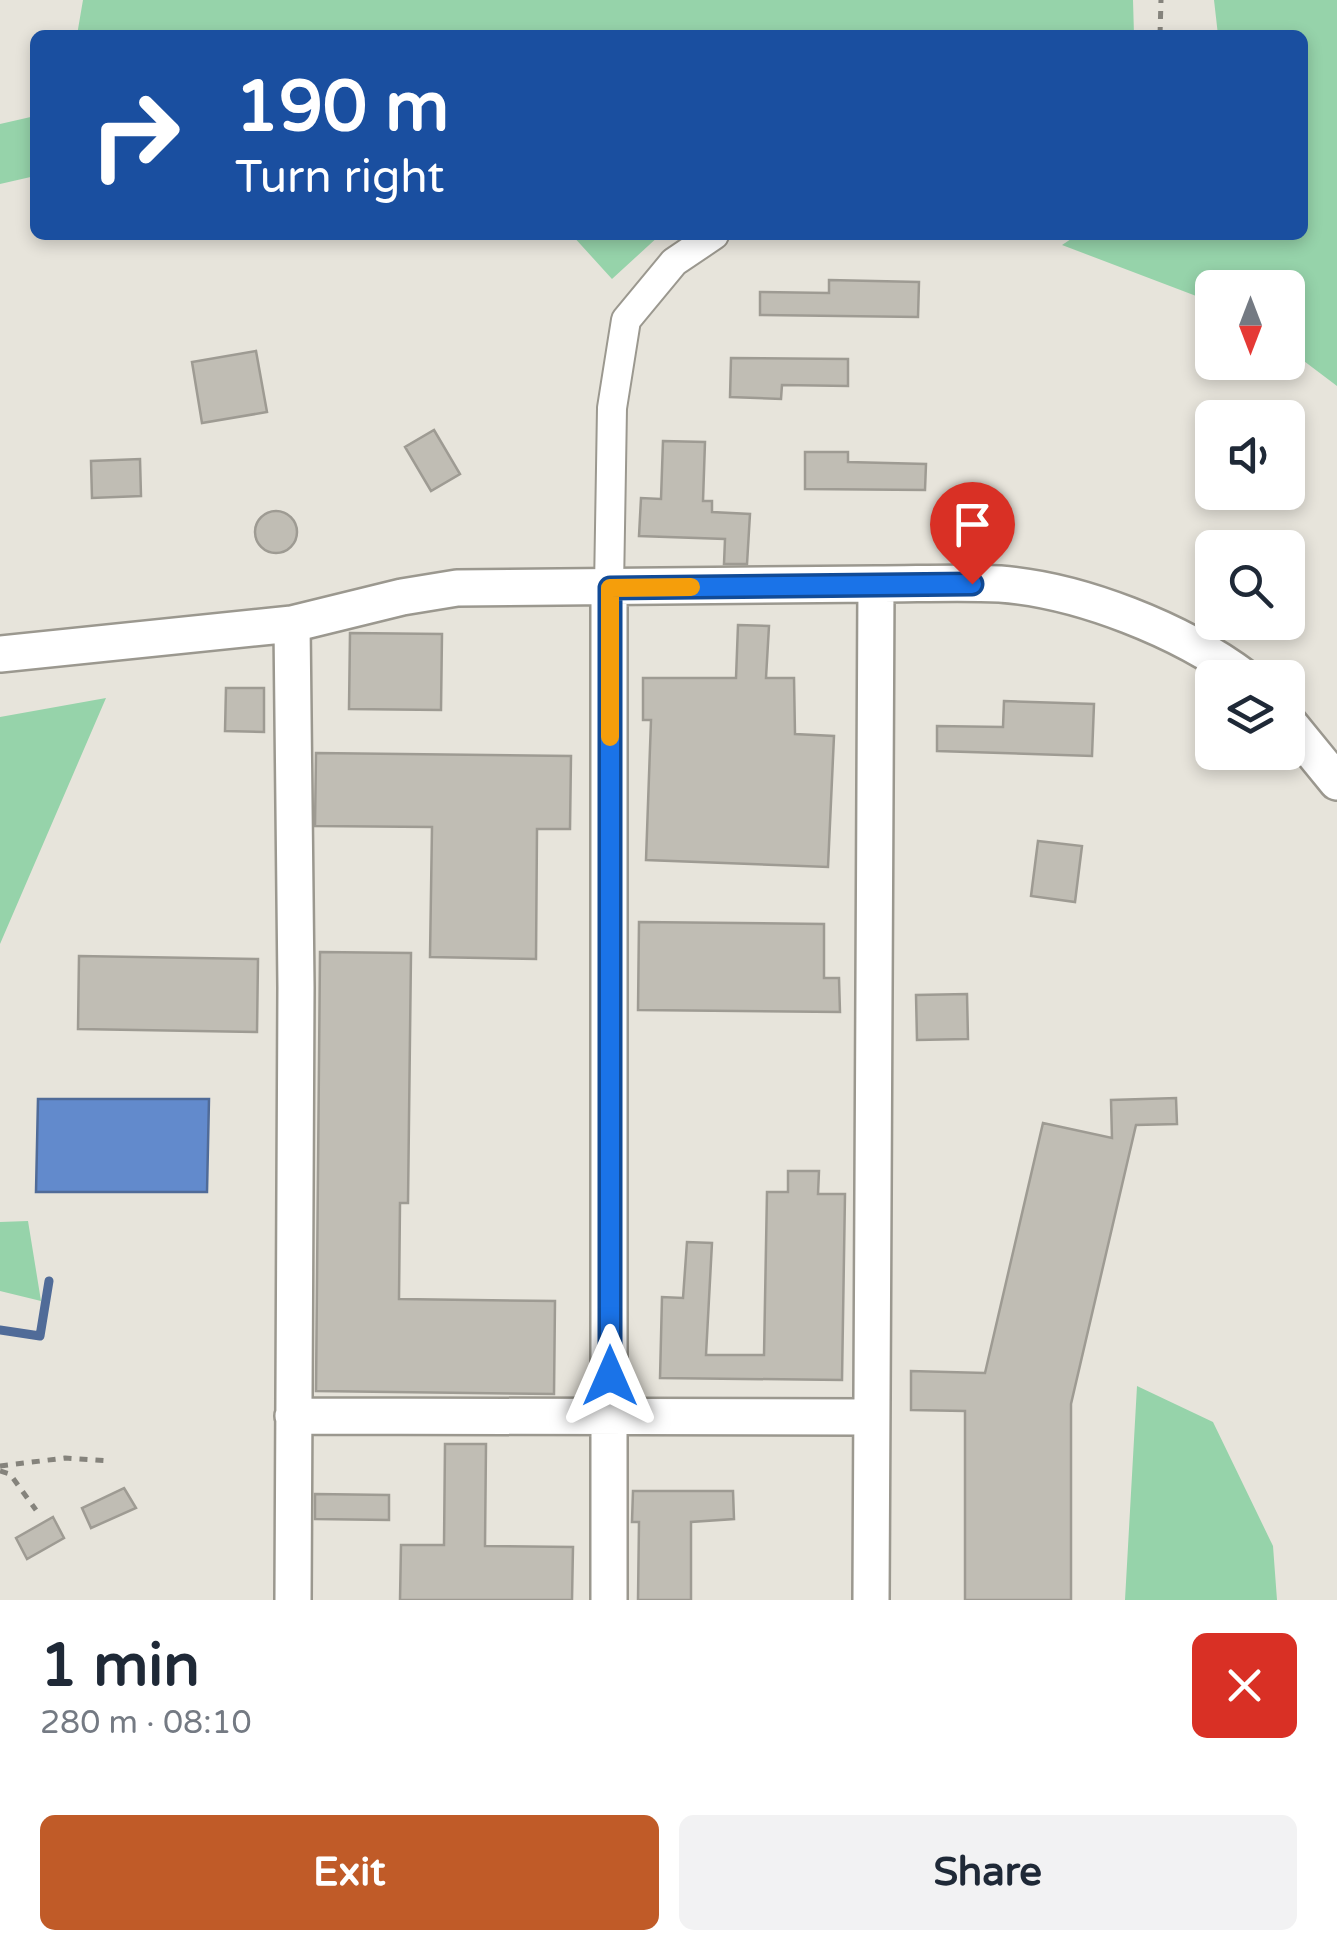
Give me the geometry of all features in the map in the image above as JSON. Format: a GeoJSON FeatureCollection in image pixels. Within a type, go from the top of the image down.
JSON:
{"type":"FeatureCollection","features":[{"type":"Feature","properties":{"kind":"street"},"geometry":{"type":"LineString","coordinates":[[609,1600],[612,408],[626,320],[674,262],[707,240]]}},
{"type":"Feature","properties":{"kind":"street"},"geometry":{"type":"LineString","coordinates":[[871,1600],[876,584]]}},
{"type":"Feature","properties":{"kind":"street"},"geometry":{"type":"LineString","coordinates":[[0,654],[292,624],[457,588],[1003,584],[1093,604],[1171,633],[1215,660]]}},
{"type":"Feature","properties":{"kind":"street"},"geometry":{"type":"LineString","coordinates":[[292,624],[292,1600]]}},
{"type":"Feature","properties":{"kind":"street"},"geometry":{"type":"LineString","coordinates":[[1305,743],[1337,782]]}},
{"type":"Feature","properties":{"kind":"street"},"geometry":{"type":"LineString","coordinates":[[293,1416],[870,1417]]}},
{"type":"Feature","properties":{"kind":"path"},"geometry":{"type":"LineString","coordinates":[[1160,30],[1161,0]]}},
{"type":"Feature","properties":{"kind":"path"},"geometry":{"type":"LineString","coordinates":[[0,1469],[66,1458],[110,1461]]}},
{"type":"Feature","properties":{"kind":"path"},"geometry":{"type":"LineString","coordinates":[[0,1469],[10,1474],[36,1510]]}},
{"type":"Feature","properties":{"kind":"green space"},"geometry":{"type":"Polygon","coordinates":[[[83,0],[1133,0],[1134,30],[78,30],[83,0]]]}},
{"type":"Feature","properties":{"kind":"green space"},"geometry":{"type":"Polygon","coordinates":[[[1214,0],[1337,0],[1337,386],[1305,362],[1305,270],[1195,270],[1195,296],[1062,245],[1070,240],[1308,240],[1308,30],[1217,30],[1214,0]]]}},
{"type":"Feature","properties":{"kind":"green space"},"geometry":{"type":"Polygon","coordinates":[[[30,117],[30,177],[0,184],[0,124],[30,117]]]}},
{"type":"Feature","properties":{"kind":"green space"},"geometry":{"type":"Polygon","coordinates":[[[577,240],[655,240],[612,279],[577,240]]]}},
{"type":"Feature","properties":{"kind":"green space"},"geometry":{"type":"Polygon","coordinates":[[[106,698],[0,944],[0,717],[106,698]]]}},
{"type":"Feature","properties":{"kind":"green space"},"geometry":{"type":"Polygon","coordinates":[[[28,1221],[41,1301],[0,1291],[0,1222],[28,1221]]]}},
{"type":"Feature","properties":{"kind":"green space"},"geometry":{"type":"Polygon","coordinates":[[[1137,1386],[1213,1422],[1273,1546],[1277,1600],[1125,1600],[1137,1386]]]}},
{"type":"Feature","properties":{"kind":"water"},"geometry":{"type":"Polygon","coordinates":[[[38,1099],[209,1099],[207,1192],[36,1192],[38,1099]]]}},
{"type":"Feature","properties":{"kind":"building"},"geometry":{"type":"Polygon","coordinates":[[[829,280],[919,282],[918,317],[760,315],[760,292],[829,293],[829,280]]]}},
{"type":"Feature","properties":{"kind":"building"},"geometry":{"type":"Polygon","coordinates":[[[256,351],[267,412],[202,423],[192,362],[256,351]]]}},
{"type":"Feature","properties":{"kind":"building"},"geometry":{"type":"Polygon","coordinates":[[[731,358],[848,359],[848,386],[782,385],[781,399],[730,397],[731,358]]]}},
{"type":"Feature","properties":{"kind":"building"},"geometry":{"type":"Polygon","coordinates":[[[434,430],[460,474],[431,491],[405,447],[434,430]]]}},
{"type":"Feature","properties":{"kind":"building"},"geometry":{"type":"Polygon","coordinates":[[[663,441],[705,442],[703,501],[712,501],[712,512],[750,514],[747,564],[724,564],[725,539],[639,536],[641,498],[661,499],[663,441]]]}},
{"type":"Feature","properties":{"kind":"building"},"geometry":{"type":"Polygon","coordinates":[[[805,452],[848,452],[848,462],[926,464],[925,490],[805,489],[805,452]]]}},
{"type":"Feature","properties":{"kind":"building"},"geometry":{"type":"Polygon","coordinates":[[[140,459],[141,496],[92,498],[91,461],[140,459]]]}},
{"type":"Feature","properties":{"kind":"building"},"geometry":{"type":"Polygon","coordinates":[[[276,511],[291,517],[297,532],[291,547],[276,553],[261,547],[255,532],[261,517],[276,511]]]}},
{"type":"Feature","properties":{"kind":"building"},"geometry":{"type":"Polygon","coordinates":[[[738,625],[769,626],[766,678],[794,678],[795,734],[834,736],[828,867],[646,860],[651,720],[643,720],[643,678],[736,678],[738,625]]]}},
{"type":"Feature","properties":{"kind":"building"},"geometry":{"type":"Polygon","coordinates":[[[350,633],[442,634],[441,710],[349,709],[350,633]]]}},
{"type":"Feature","properties":{"kind":"building"},"geometry":{"type":"Polygon","coordinates":[[[226,688],[264,688],[264,732],[225,731],[226,688]]]}},
{"type":"Feature","properties":{"kind":"building"},"geometry":{"type":"Polygon","coordinates":[[[1004,701],[1094,704],[1092,756],[937,751],[937,726],[1003,727],[1004,701]]]}},
{"type":"Feature","properties":{"kind":"building"},"geometry":{"type":"Polygon","coordinates":[[[316,753],[571,756],[570,829],[537,829],[536,959],[430,957],[432,827],[315,826],[316,753]]]}},
{"type":"Feature","properties":{"kind":"building"},"geometry":{"type":"Polygon","coordinates":[[[1038,841],[1082,846],[1075,902],[1031,896],[1038,841]]]}},
{"type":"Feature","properties":{"kind":"building"},"geometry":{"type":"Polygon","coordinates":[[[639,922],[824,924],[824,978],[839,978],[840,1012],[638,1010],[639,922]]]}},
{"type":"Feature","properties":{"kind":"building"},"geometry":{"type":"Polygon","coordinates":[[[320,952],[411,953],[408,1203],[400,1203],[399,1299],[555,1301],[554,1394],[316,1391],[320,952]]]}},
{"type":"Feature","properties":{"kind":"building"},"geometry":{"type":"Polygon","coordinates":[[[79,956],[258,959],[257,1032],[78,1029],[79,956]]]}},
{"type":"Feature","properties":{"kind":"building"},"geometry":{"type":"Polygon","coordinates":[[[967,994],[968,1039],[917,1040],[916,995],[967,994]]]}},
{"type":"Feature","properties":{"kind":"building"},"geometry":{"type":"Polygon","coordinates":[[[1176,1098],[1177,1124],[1136,1125],[1071,1404],[1071,1600],[965,1600],[965,1411],[911,1410],[911,1371],[985,1373],[1043,1123],[1112,1138],[1111,1100],[1176,1098]]]}},
{"type":"Feature","properties":{"kind":"building"},"geometry":{"type":"Polygon","coordinates":[[[788,1171],[819,1171],[818,1194],[845,1194],[842,1380],[660,1378],[662,1297],[683,1298],[687,1242],[712,1243],[706,1355],[764,1355],[767,1192],[788,1192],[788,1171]]]}},
{"type":"Feature","properties":{"kind":"building"},"geometry":{"type":"Polygon","coordinates":[[[445,1444],[486,1444],[485,1546],[573,1547],[572,1600],[400,1600],[401,1545],[444,1545],[445,1444]]]}},
{"type":"Feature","properties":{"kind":"building"},"geometry":{"type":"Polygon","coordinates":[[[124,1488],[136,1508],[91,1528],[82,1508],[124,1488]]]}},
{"type":"Feature","properties":{"kind":"building"},"geometry":{"type":"Polygon","coordinates":[[[633,1491],[733,1491],[734,1519],[691,1522],[691,1600],[638,1600],[639,1522],[632,1522],[633,1491]]]}},
{"type":"Feature","properties":{"kind":"building"},"geometry":{"type":"Polygon","coordinates":[[[315,1494],[389,1495],[389,1520],[315,1519],[315,1494]]]}},
{"type":"Feature","properties":{"kind":"building"},"geometry":{"type":"Polygon","coordinates":[[[53,1517],[64,1538],[27,1559],[16,1538],[53,1517]]]}},
{"type":"Feature","properties":{"kind":"waterway"},"geometry":{"type":"LineString","coordinates":[[0,1330],[40,1336],[49,1281]]}},
{"type":"Feature","properties":{"kind":"slow traffic"},"geometry":{"type":"LineString","coordinates":[[610,737],[610,588],[691,587]]}},
{"type":"Feature","properties":{"kind":"route"},"geometry":{"type":"LineString","coordinates":[[610,1376],[610,588],[972,584]]}}]}
